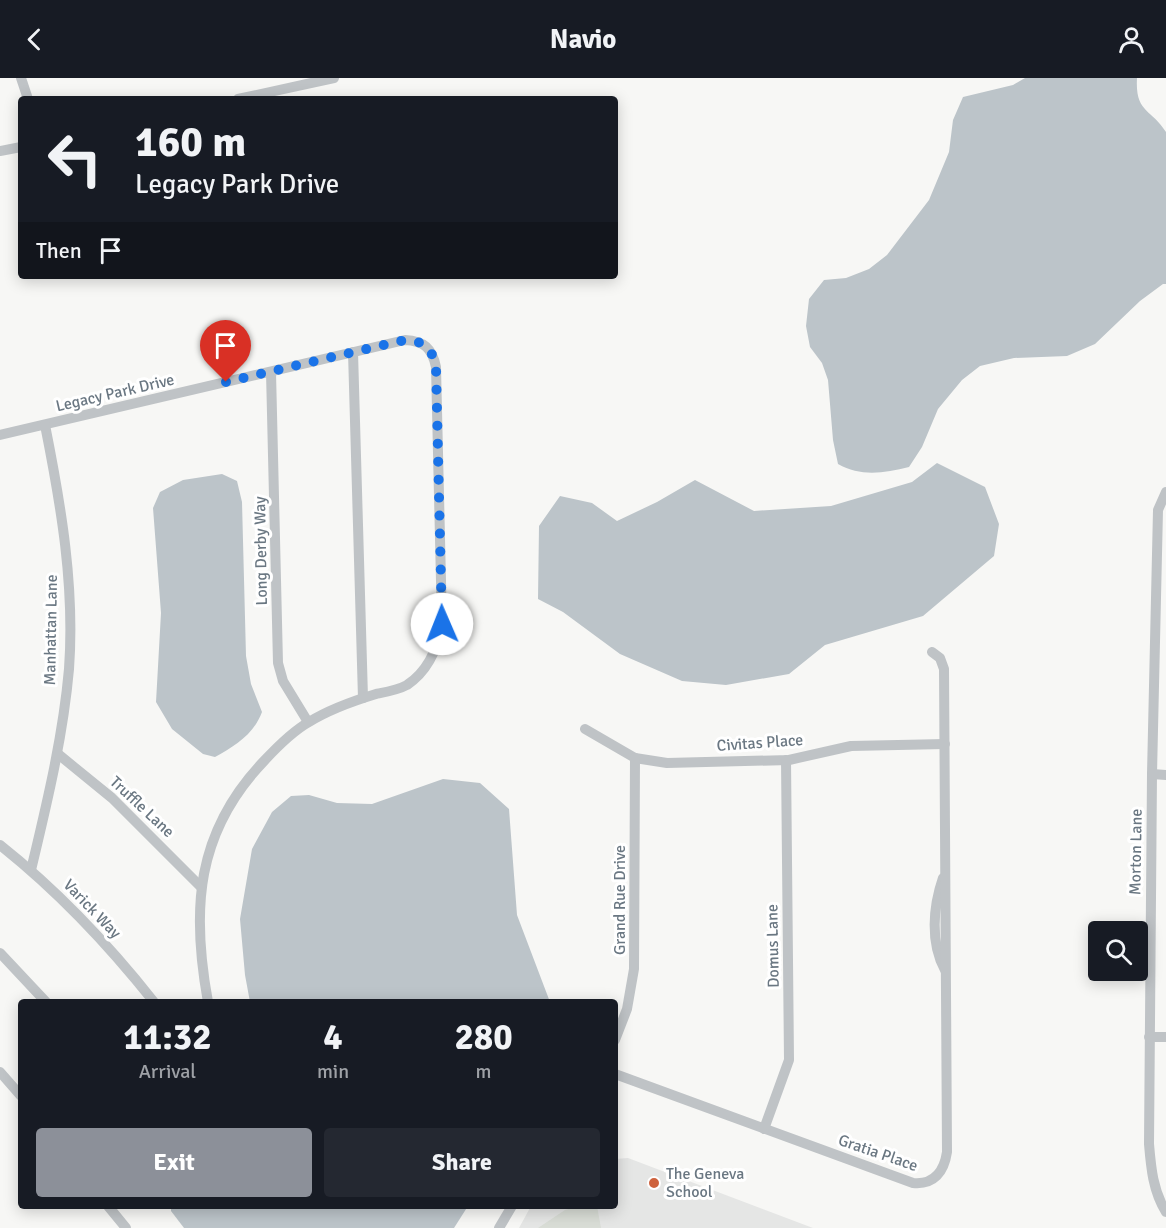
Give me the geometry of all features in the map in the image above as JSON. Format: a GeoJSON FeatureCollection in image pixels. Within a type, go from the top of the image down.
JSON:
{"type":"FeatureCollection","features":[{"type":"Feature","properties":{"kind":"street"},"geometry":{"type":"LineString","coordinates":[[21,78],[27,96]]}},
{"type":"Feature","properties":{"kind":"street"},"geometry":{"type":"LineString","coordinates":[[252,96],[334,78]]}},
{"type":"Feature","properties":{"kind":"street"},"geometry":{"type":"LineString","coordinates":[[0,151],[18,148]]}},
{"type":"Feature","properties":{"kind":"street","name":"Legacy Park Drive"},"geometry":{"type":"LineString","coordinates":[[0,435],[405,340],[418,341],[427,346],[433,355],[436,367],[442,624],[439,642],[431,659],[406,686],[335,708],[308,722],[274,750],[248,778],[227,808],[212,844],[201,887],[199,937],[207,999]]}},
{"type":"Feature","properties":{"kind":"street"},"geometry":{"type":"LineString","coordinates":[[353,352],[363,698]]}},
{"type":"Feature","properties":{"kind":"street","name":"Long Derby Way"},"geometry":{"type":"LineString","coordinates":[[271,372],[278,663],[283,681],[308,722]]}},
{"type":"Feature","properties":{"kind":"street","name":"Manhattan Lane"},"geometry":{"type":"LineString","coordinates":[[31,870],[58,754],[69,668],[70,608],[66,547],[45,425]]}},
{"type":"Feature","properties":{"kind":"street","name":"Morton Lane"},"geometry":{"type":"LineString","coordinates":[[1166,492],[1158,510],[1149,1037],[1151,1173],[1159,1201],[1166,1212]]}},
{"type":"Feature","properties":{"kind":"street","name":"Gratia Place"},"geometry":{"type":"LineString","coordinates":[[618,1075],[913,1183],[934,1179],[943,1168],[947,1152],[944,669],[940,658],[932,652]]}},
{"type":"Feature","properties":{"kind":"street","name":"Civitas Place"},"geometry":{"type":"LineString","coordinates":[[585,729],[635,758],[667,763],[786,760],[851,746],[945,744]]}},
{"type":"Feature","properties":{"kind":"street","name":"Truffle Lane"},"geometry":{"type":"LineString","coordinates":[[58,754],[112,798],[201,887]]}},
{"type":"Feature","properties":{"kind":"street","name":"Grand Rue Drive"},"geometry":{"type":"LineString","coordinates":[[618,1032],[627,1009],[634,961],[635,758]]}},
{"type":"Feature","properties":{"kind":"street","name":"Domus Lane"},"geometry":{"type":"LineString","coordinates":[[765,1129],[789,1060],[786,760]]}},
{"type":"Feature","properties":{"kind":"street"},"geometry":{"type":"LineString","coordinates":[[1152,774],[1166,775]]}},
{"type":"Feature","properties":{"kind":"street","name":"Varick Way"},"geometry":{"type":"LineString","coordinates":[[0,845],[31,870],[90,926],[151,999]]}},
{"type":"Feature","properties":{"kind":"street"},"geometry":{"type":"LineString","coordinates":[[0,953],[43,999]]}},
{"type":"Feature","properties":{"kind":"street"},"geometry":{"type":"LineString","coordinates":[[1149,1037],[1166,1037]]}},
{"type":"Feature","properties":{"kind":"street"},"geometry":{"type":"LineString","coordinates":[[0,1072],[18,1093]]}},
{"type":"Feature","properties":{"kind":"street"},"geometry":{"type":"LineString","coordinates":[[110,1209],[126,1228]]}},
{"type":"Feature","properties":{"kind":"street"},"geometry":{"type":"LineString","coordinates":[[499,1228],[510,1209]]}},
{"type":"Feature","properties":{"kind":"shaded area"},"geometry":{"type":"Polygon","coordinates":[[[1025,78],[1137,78],[1141,104],[1166,132],[1166,284],[1140,301],[1095,344],[1067,356],[1014,358],[980,366],[962,380],[938,409],[922,447],[909,467],[873,473],[855,471],[838,464],[833,440],[828,380],[822,363],[810,347],[806,326],[809,299],[824,280],[846,278],[869,269],[887,255],[929,200],[949,152],[953,120],[963,97],[1013,85],[1025,78]]]}},
{"type":"Feature","properties":{"kind":"shaded area"},"geometry":{"type":"Polygon","coordinates":[[[937,463],[985,487],[999,524],[994,556],[923,616],[825,645],[789,674],[726,685],[682,681],[620,654],[563,612],[538,599],[539,526],[560,496],[592,503],[617,521],[695,480],[754,511],[831,506],[912,482],[937,463]]]}},
{"type":"Feature","properties":{"kind":"shaded area"},"geometry":{"type":"Polygon","coordinates":[[[222,474],[237,481],[242,502],[246,656],[251,684],[262,712],[249,733],[237,744],[215,757],[203,754],[172,729],[156,702],[161,613],[153,508],[160,492],[183,480],[222,474]]]}},
{"type":"Feature","properties":{"kind":"shaded area"},"geometry":{"type":"Polygon","coordinates":[[[443,779],[480,783],[509,809],[517,915],[549,999],[249,999],[240,919],[252,849],[272,812],[291,796],[309,795],[337,803],[372,804],[443,779]]]}},
{"type":"Feature","properties":{"kind":"shaded area","name":"The Geneva School"},"geometry":{"type":"Polygon","coordinates":[[[628,1158],[813,1228],[519,1228],[529,1209],[618,1209],[618,1159],[628,1158]]]}},
{"type":"Feature","properties":{"kind":"shaded area"},"geometry":{"type":"Polygon","coordinates":[[[171,1209],[466,1209],[454,1228],[184,1228],[171,1209]]]}},
{"type":"Feature","properties":{"kind":"shaded area"},"geometry":{"type":"Polygon","coordinates":[[[598,1209],[601,1228],[538,1228],[565,1210],[598,1209]]]}},
{"type":"Feature","properties":{"kind":"place","name":"The Geneva School"},"geometry":{"type":"Point","coordinates":[654,1183]}},
{"type":"Feature","properties":{"kind":"route"},"geometry":{"type":"LineString","coordinates":[[226,382],[405,340],[418,341],[427,346],[433,355],[436,367],[442,624]]}}]}
